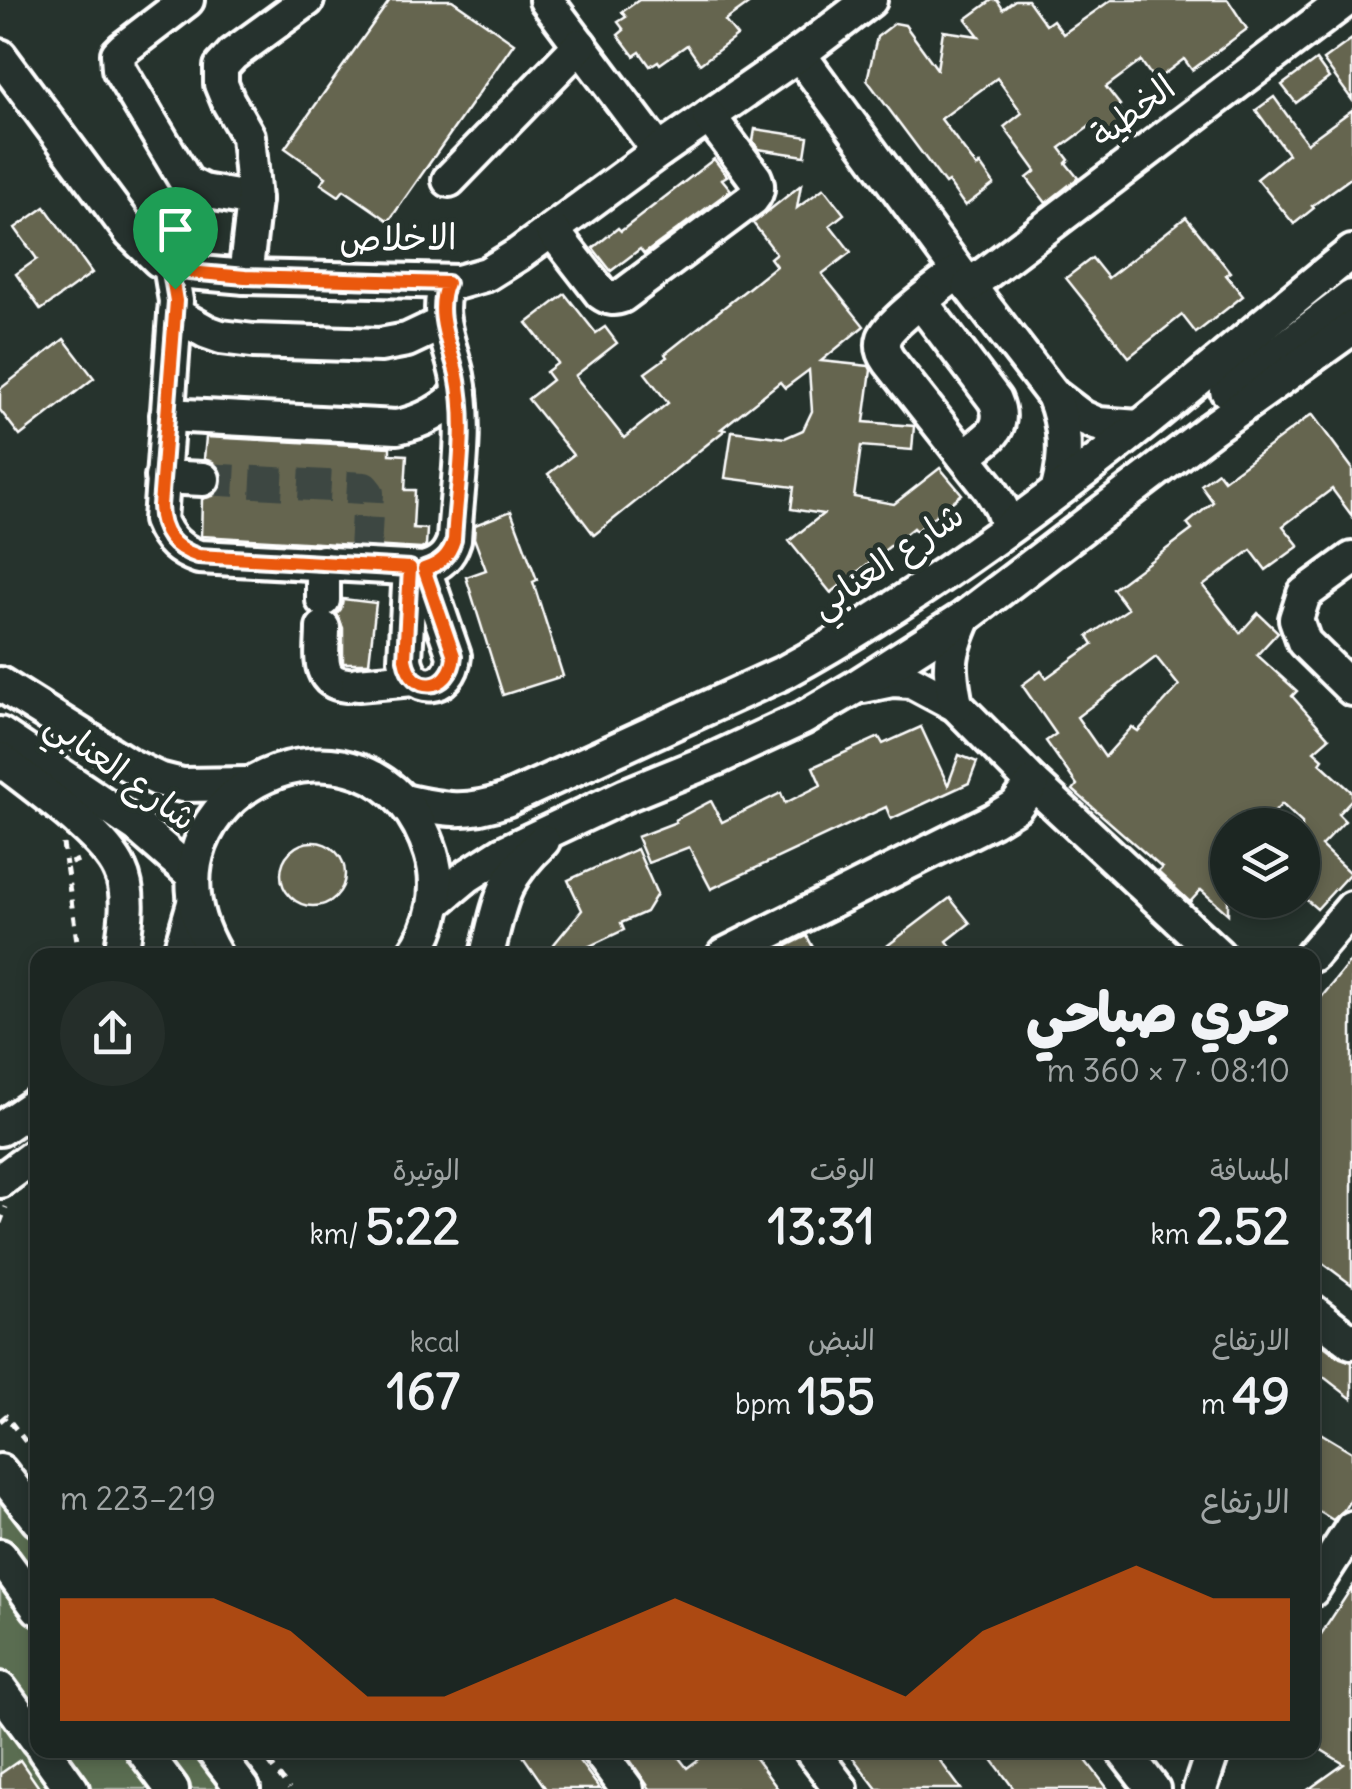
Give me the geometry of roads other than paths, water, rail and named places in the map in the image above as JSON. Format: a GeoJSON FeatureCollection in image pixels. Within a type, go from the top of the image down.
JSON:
{"type":"FeatureCollection","features":[{"type":"Feature","properties":{"kind":"street"},"geometry":{"type":"LineString","coordinates":[[187,0],[118,54],[119,68],[187,183],[203,191],[254,200]]}},
{"type":"Feature","properties":{"kind":"street"},"geometry":{"type":"LineString","coordinates":[[245,277],[254,200],[248,136],[221,84],[222,67],[307,0]]}},
{"type":"Feature","properties":{"kind":"street","name":"الاخلاص"},"geometry":{"type":"LineString","coordinates":[[0,56],[131,233],[159,260],[189,272],[245,277],[447,283],[488,274],[870,0]]}},
{"type":"Feature","properties":{"kind":"street","name":"الخطية"},"geometry":{"type":"LineString","coordinates":[[906,315],[964,279],[1346,0]]}},
{"type":"Feature","properties":{"kind":"street"},"geometry":{"type":"LineString","coordinates":[[555,3],[580,45],[659,151]]}},
{"type":"Feature","properties":{"kind":"street"},"geometry":{"type":"LineString","coordinates":[[449,180],[580,45]]}},
{"type":"Feature","properties":{"kind":"street"},"geometry":{"type":"LineString","coordinates":[[799,54],[1053,395],[1098,424],[1140,427]]}},
{"type":"Feature","properties":{"kind":"street"},"geometry":{"type":"LineString","coordinates":[[552,230],[602,294],[607,298],[622,296],[757,193],[755,178],[709,116]]}},
{"type":"Feature","properties":{"kind":"street","name":"شارع العنابي"},"geometry":{"type":"LineString","coordinates":[[404,802],[463,811],[485,808],[785,672],[829,648],[942,576],[1008,527],[1140,427],[1352,252]]}},
{"type":"Feature","properties":{"kind":"street"},"geometry":{"type":"LineString","coordinates":[[170,265],[175,314],[160,520],[174,544],[198,556],[323,562],[364,558],[417,568],[440,562],[446,556],[454,540],[462,418],[443,323],[441,302],[447,283]]}},
{"type":"Feature","properties":{"kind":"street"},"geometry":{"type":"LineString","coordinates":[[1212,429],[1211,411],[1220,396],[1352,297]]}},
{"type":"Feature","properties":{"kind":"street"},"geometry":{"type":"LineString","coordinates":[[175,314],[222,337],[380,345],[408,340],[443,323]]}},
{"type":"Feature","properties":{"kind":"street"},"geometry":{"type":"LineString","coordinates":[[979,444],[998,426],[1000,417],[995,400],[906,315],[883,340],[885,355],[979,444],[1008,527]]}},
{"type":"Feature","properties":{"kind":"street"},"geometry":{"type":"LineString","coordinates":[[436,902],[503,853],[626,794],[804,718],[854,688],[965,618],[1212,429],[1352,328]]}},
{"type":"Feature","properties":{"kind":"street"},"geometry":{"type":"LineString","coordinates":[[167,414],[397,427],[425,419],[460,393]]}},
{"type":"Feature","properties":{"kind":"street"},"geometry":{"type":"LineString","coordinates":[[1053,395],[1064,432],[1064,468],[1058,489]]}},
{"type":"Feature","properties":{"kind":"street"},"geometry":{"type":"LineString","coordinates":[[162,478],[203,479]]}},
{"type":"Feature","properties":{"kind":"street"},"geometry":{"type":"LineString","coordinates":[[1352,559],[1304,594],[1296,619],[1304,642],[1352,689]]}},
{"type":"Feature","properties":{"kind":"street"},"geometry":{"type":"LineString","coordinates":[[323,562],[324,671],[328,678],[334,683],[352,684],[414,679]]}},
{"type":"Feature","properties":{"kind":"street"},"geometry":{"type":"LineString","coordinates":[[417,568],[454,656],[453,668],[436,684],[424,685],[414,679],[405,659],[417,568]]}},
{"type":"Feature","properties":{"kind":"street"},"geometry":{"type":"LineString","coordinates":[[956,705],[949,668],[954,640],[965,618]]}},
{"type":"Feature","properties":{"kind":"street"},"geometry":{"type":"LineString","coordinates":[[854,688],[892,680],[911,681],[956,705],[1211,948]]}},
{"type":"Feature","properties":{"kind":"street","name":"شارع العنابي"},"geometry":{"type":"LineString","coordinates":[[0,684],[158,779],[182,785],[248,784]]}},
{"type":"Feature","properties":{"kind":"street","name":"شارع العنابي"},"geometry":{"type":"LineString","coordinates":[[0,734],[138,828],[194,889]]}},
{"type":"Feature","properties":{"kind":"street"},"geometry":{"type":"LineString","coordinates":[[0,759],[107,849],[121,871],[125,890],[123,948]]}},
{"type":"Feature","properties":{"kind":"street"},"geometry":{"type":"LineString","coordinates":[[181,948],[199,848],[210,823],[248,784],[301,764],[329,764],[382,783],[404,802],[424,831],[435,866],[436,902],[421,948]]}},
{"type":"Feature","properties":{"kind":"street"},"geometry":{"type":"LineString","coordinates":[[738,948],[993,820],[1016,806],[1034,783]]}},
{"type":"Feature","properties":{"kind":"street"},"geometry":{"type":"LineString","coordinates":[[489,948],[510,878],[558,828]]}},
{"type":"Feature","properties":{"kind":"street"},"geometry":{"type":"LineString","coordinates":[[194,889],[202,930],[211,948]]}},
{"type":"Feature","properties":{"kind":"street"},"geometry":{"type":"LineString","coordinates":[[1318,948],[1352,908]]}},
{"type":"Feature","properties":{"kind":"street"},"geometry":{"type":"LineString","coordinates":[[0,1129],[30,1108]]}},
{"type":"Feature","properties":{"kind":"street"},"geometry":{"type":"LineString","coordinates":[[0,1181],[30,1158]]}},
{"type":"Feature","properties":{"kind":"street"},"geometry":{"type":"LineString","coordinates":[[1320,1317],[1352,1342]]}},
{"type":"Feature","properties":{"kind":"street"},"geometry":{"type":"LineString","coordinates":[[0,1471],[30,1510]]}},
{"type":"Feature","properties":{"kind":"street"},"geometry":{"type":"LineString","coordinates":[[1320,1578],[1352,1528]]}},
{"type":"Feature","properties":{"kind":"street"},"geometry":{"type":"LineString","coordinates":[[0,1556],[30,1597]]}},
{"type":"Feature","properties":{"kind":"street"},"geometry":{"type":"LineString","coordinates":[[0,1690],[30,1730]]}},
{"type":"Feature","properties":{"kind":"street"},"geometry":{"type":"LineString","coordinates":[[50,1758],[72,1789]]}},
{"type":"Feature","properties":{"kind":"street"},"geometry":{"type":"LineString","coordinates":[[128,1758],[149,1789]]}},
{"type":"Feature","properties":{"kind":"street"},"geometry":{"type":"LineString","coordinates":[[149,1758],[172,1789]]}},
{"type":"Feature","properties":{"kind":"street"},"geometry":{"type":"LineString","coordinates":[[219,1758],[243,1789]]}},
{"type":"Feature","properties":{"kind":"street"},"geometry":{"type":"LineString","coordinates":[[604,1758],[628,1789]]}},
{"type":"Feature","properties":{"kind":"street"},"geometry":{"type":"LineString","coordinates":[[817,1758],[841,1789]]}},
{"type":"Feature","properties":{"kind":"street"},"geometry":{"type":"LineString","coordinates":[[1129,1758],[1150,1788]]}},
{"type":"Feature","properties":{"kind":"street"},"geometry":{"type":"LineString","coordinates":[[1200,1789],[1210,1758]]}},
{"type":"Feature","properties":{"kind":"tunnel"},"geometry":{"type":"LineString","coordinates":[[203,479],[364,488],[368,493],[365,551]]}}]}
